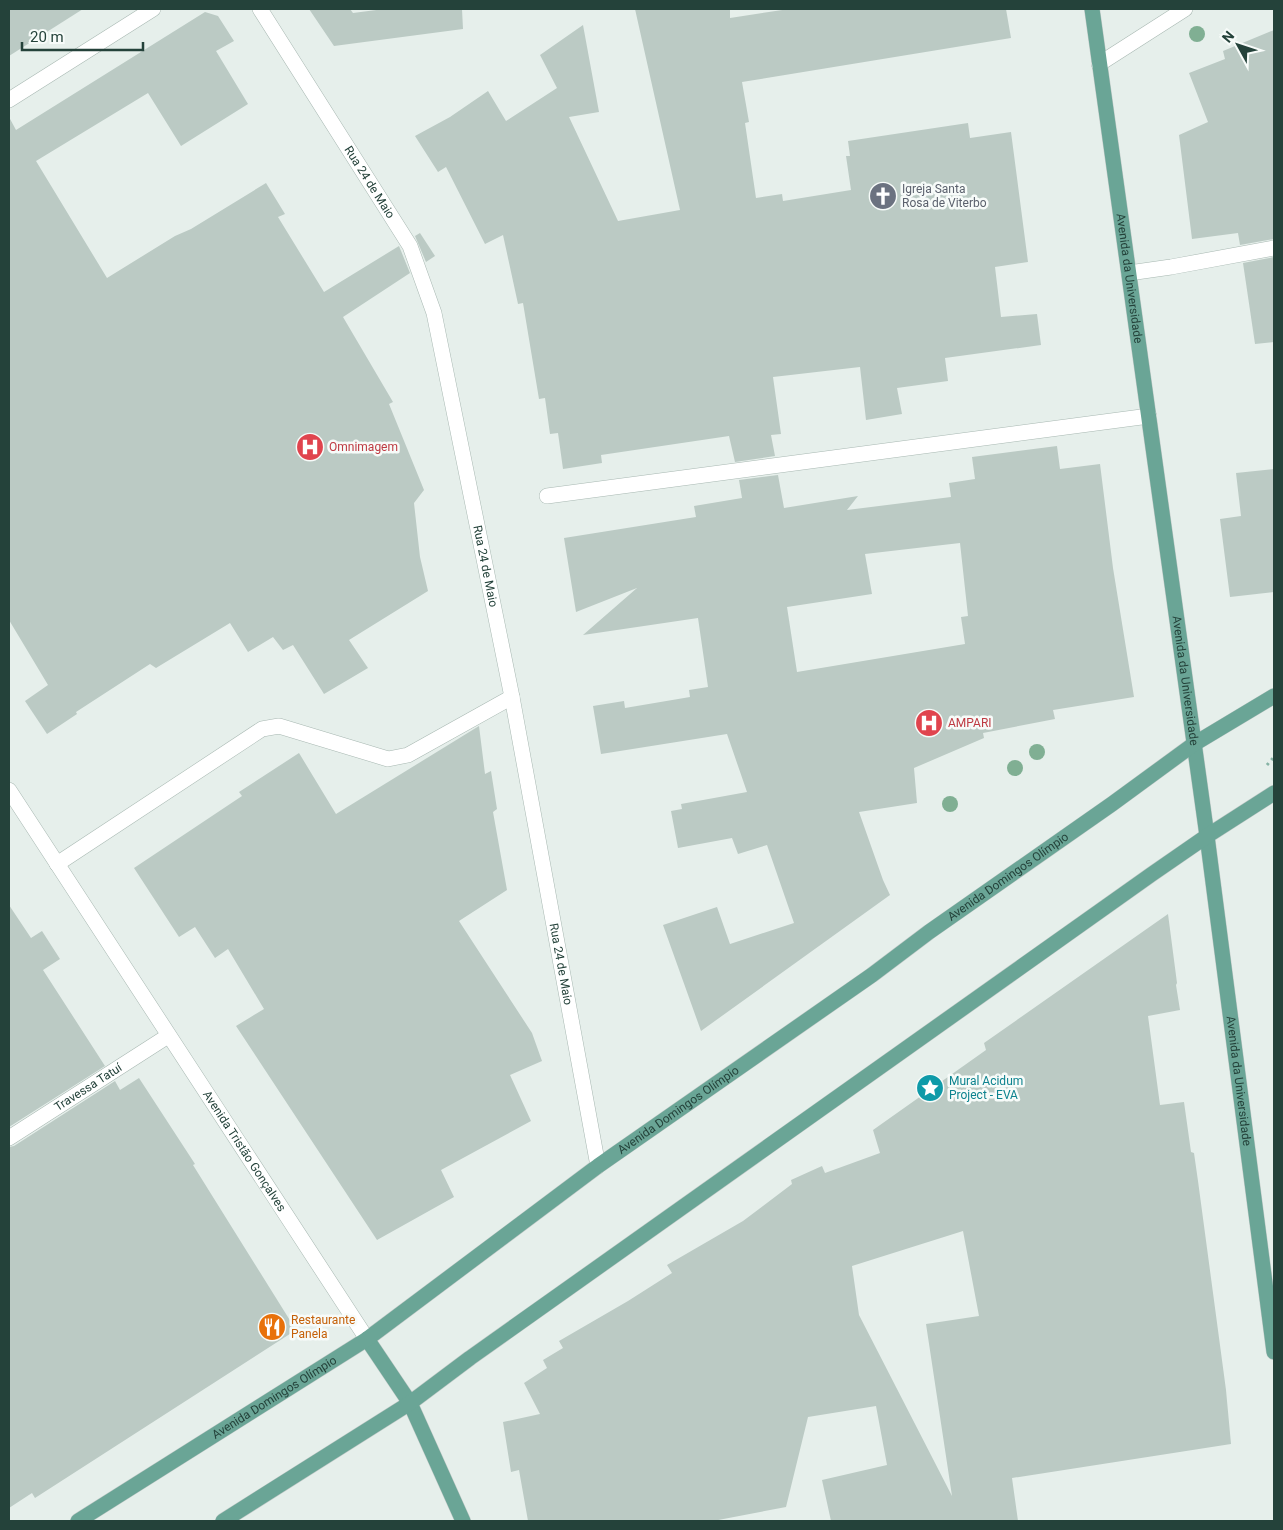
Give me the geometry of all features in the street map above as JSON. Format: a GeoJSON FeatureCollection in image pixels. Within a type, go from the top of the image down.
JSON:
{"type":"FeatureCollection","features":[{"type":"Feature","properties":{"kind":"main road","name":"Avenida da Universidade"},"geometry":{"type":"LineString","coordinates":[[1092,9],[1207,836],[1274,1352]]}},
{"type":"Feature","properties":{"kind":"main road","name":"Avenida Domingos Olímpio"},"geometry":{"type":"LineString","coordinates":[[78,1521],[367,1338],[598,1166],[872,975],[929,932],[1194,744],[1274,696]]}},
{"type":"Feature","properties":{"kind":"main road"},"geometry":{"type":"LineString","coordinates":[[223,1521],[410,1403],[494,1341],[1207,836],[1274,793]]}},
{"type":"Feature","properties":{"kind":"main road","name":"Avenida Tristão Gonçalves"},"geometry":{"type":"LineString","coordinates":[[367,1338],[410,1403],[464,1521]]}},
{"type":"Feature","properties":{"kind":"street"},"geometry":{"type":"LineString","coordinates":[[9,100],[153,9]]}},
{"type":"Feature","properties":{"kind":"street","name":"Rua 24 de Maio"},"geometry":{"type":"LineString","coordinates":[[260,9],[410,246],[434,313],[512,697],[598,1166]]}},
{"type":"Feature","properties":{"kind":"street"},"geometry":{"type":"LineString","coordinates":[[1099,64],[1185,9]]}},
{"type":"Feature","properties":{"kind":"street"},"geometry":{"type":"LineString","coordinates":[[1129,273],[1274,248]]}},
{"type":"Feature","properties":{"kind":"street"},"geometry":{"type":"LineString","coordinates":[[547,496],[1150,416]]}},
{"type":"Feature","properties":{"kind":"street"},"geometry":{"type":"LineString","coordinates":[[57,864],[262,729],[279,726],[388,759],[408,756],[512,697]]}},
{"type":"Feature","properties":{"kind":"street","name":"Avenida Tristão Gonçalves"},"geometry":{"type":"LineString","coordinates":[[9,790],[367,1338]]}},
{"type":"Feature","properties":{"kind":"street","name":"Travessa Tatuí"},"geometry":{"type":"LineString","coordinates":[[9,1138],[168,1036]]}},
{"type":"Feature","properties":{"kind":"building"},"geometry":{"type":"Polygon","coordinates":[[[9,9],[83,9],[9,56],[9,9]]]}},
{"type":"Feature","properties":{"kind":"building"},"geometry":{"type":"Polygon","coordinates":[[[309,9],[350,9],[353,13],[384,9],[462,9],[463,29],[334,46],[309,9]]]}},
{"type":"Feature","properties":{"kind":"building"},"geometry":{"type":"Polygon","coordinates":[[[635,9],[730,9],[730,18],[789,9],[1006,9],[1011,38],[742,82],[749,122],[745,123],[756,198],[782,194],[783,201],[851,190],[846,156],[850,156],[848,141],[968,123],[970,138],[1011,132],[1028,262],[995,267],[1001,317],[1037,314],[1041,345],[945,358],[948,381],[897,388],[902,414],[866,420],[860,367],[773,377],[781,434],[771,435],[775,456],[735,462],[729,436],[601,455],[602,463],[563,469],[558,433],[550,434],[545,398],[539,399],[523,303],[518,304],[503,235],[485,244],[446,167],[438,172],[415,136],[450,117],[488,91],[506,121],[557,88],[540,55],[583,25],[599,112],[569,117],[618,221],[680,210],[635,9]]]}},
{"type":"Feature","properties":{"kind":"building"},"geometry":{"type":"Polygon","coordinates":[[[205,12],[218,16],[234,41],[216,51],[248,104],[181,146],[148,93],[36,161],[107,278],[266,183],[285,214],[278,217],[324,292],[399,246],[410,273],[343,317],[393,402],[389,404],[424,490],[414,503],[420,557],[428,591],[349,640],[368,668],[324,694],[293,645],[283,650],[273,637],[248,652],[230,623],[156,668],[150,664],[76,712],[77,714],[47,734],[25,701],[48,685],[9,620],[9,117],[16,130],[205,12]]]}},
{"type":"Feature","properties":{"kind":"building"},"geometry":{"type":"Polygon","coordinates":[[[1274,30],[1274,239],[1240,245],[1238,233],[1192,239],[1179,135],[1208,122],[1189,73],[1225,59],[1223,51],[1274,30]]]}},
{"type":"Feature","properties":{"kind":"building"},"geometry":{"type":"Polygon","coordinates":[[[420,233],[435,256],[426,262],[415,236],[420,233]]]}},
{"type":"Feature","properties":{"kind":"building"},"geometry":{"type":"Polygon","coordinates":[[[1274,257],[1274,342],[1255,344],[1243,263],[1274,257]]]}},
{"type":"Feature","properties":{"kind":"building"},"geometry":{"type":"Polygon","coordinates":[[[1057,446],[1060,469],[1100,464],[1113,568],[1134,697],[1053,710],[1055,719],[983,733],[984,738],[914,768],[917,803],[859,812],[890,895],[701,1031],[663,925],[717,907],[730,944],[794,923],[767,845],[738,854],[732,838],[678,848],[671,811],[682,809],[681,804],[747,792],[727,734],[601,754],[593,706],[624,701],[625,708],[690,697],[689,690],[708,687],[698,618],[583,635],[637,588],[576,612],[564,538],[696,517],[694,506],[742,498],[739,480],[778,475],[784,508],[858,496],[847,510],[951,497],[949,483],[975,479],[972,457],[1057,446]],[[960,543],[865,554],[872,594],[787,607],[797,672],[965,644],[961,617],[968,616],[960,543]]]}},
{"type":"Feature","properties":{"kind":"building"},"geometry":{"type":"Polygon","coordinates":[[[1274,469],[1274,592],[1230,597],[1220,519],[1241,516],[1236,473],[1274,469]]]}},
{"type":"Feature","properties":{"kind":"building"},"geometry":{"type":"Polygon","coordinates":[[[479,726],[485,774],[491,771],[497,809],[493,812],[507,890],[459,921],[532,1033],[542,1061],[510,1075],[531,1121],[441,1170],[454,1197],[377,1240],[236,1026],[264,1009],[228,949],[215,958],[195,927],[179,937],[134,868],[242,796],[239,792],[299,753],[336,814],[479,726]]]}},
{"type":"Feature","properties":{"kind":"building"},"geometry":{"type":"Polygon","coordinates":[[[9,905],[31,938],[42,931],[60,959],[43,970],[105,1066],[9,1127],[9,905]]]}},
{"type":"Feature","properties":{"kind":"building"},"geometry":{"type":"Polygon","coordinates":[[[1168,914],[1180,1010],[1148,1016],[1160,1105],[1184,1102],[1191,1152],[1194,1153],[1226,1390],[1231,1444],[1012,1478],[1018,1521],[831,1521],[822,1480],[887,1465],[876,1406],[808,1417],[786,1507],[713,1521],[528,1521],[519,1470],[511,1472],[503,1422],[540,1414],[524,1383],[547,1368],[543,1360],[563,1348],[559,1341],[672,1273],[667,1265],[743,1221],[792,1184],[791,1180],[822,1166],[825,1173],[880,1153],[873,1130],[986,1050],[984,1043],[1168,914]],[[963,1231],[852,1266],[859,1315],[952,1496],[926,1324],[979,1316],[963,1231]]]}},
{"type":"Feature","properties":{"kind":"building"},"geometry":{"type":"Polygon","coordinates":[[[139,1078],[195,1164],[193,1165],[296,1330],[35,1498],[32,1493],[9,1508],[9,1147],[14,1146],[115,1081],[120,1090],[139,1078]]]}},
{"type":"Feature","properties":{"kind":"place","name":"Igreja Santa Rosa de Viterbo"},"geometry":{"type":"Point","coordinates":[883,196]}},
{"type":"Feature","properties":{"kind":"place","name":"Omnimagem"},"geometry":{"type":"Point","coordinates":[310,447]}},
{"type":"Feature","properties":{"kind":"place","name":"AMPARI"},"geometry":{"type":"Point","coordinates":[929,723]}},
{"type":"Feature","properties":{"kind":"place","name":"Mural Acidum Project - EVA"},"geometry":{"type":"Point","coordinates":[930,1088]}},
{"type":"Feature","properties":{"kind":"place","name":"Restaurante Panela"},"geometry":{"type":"Point","coordinates":[272,1327]}}]}
